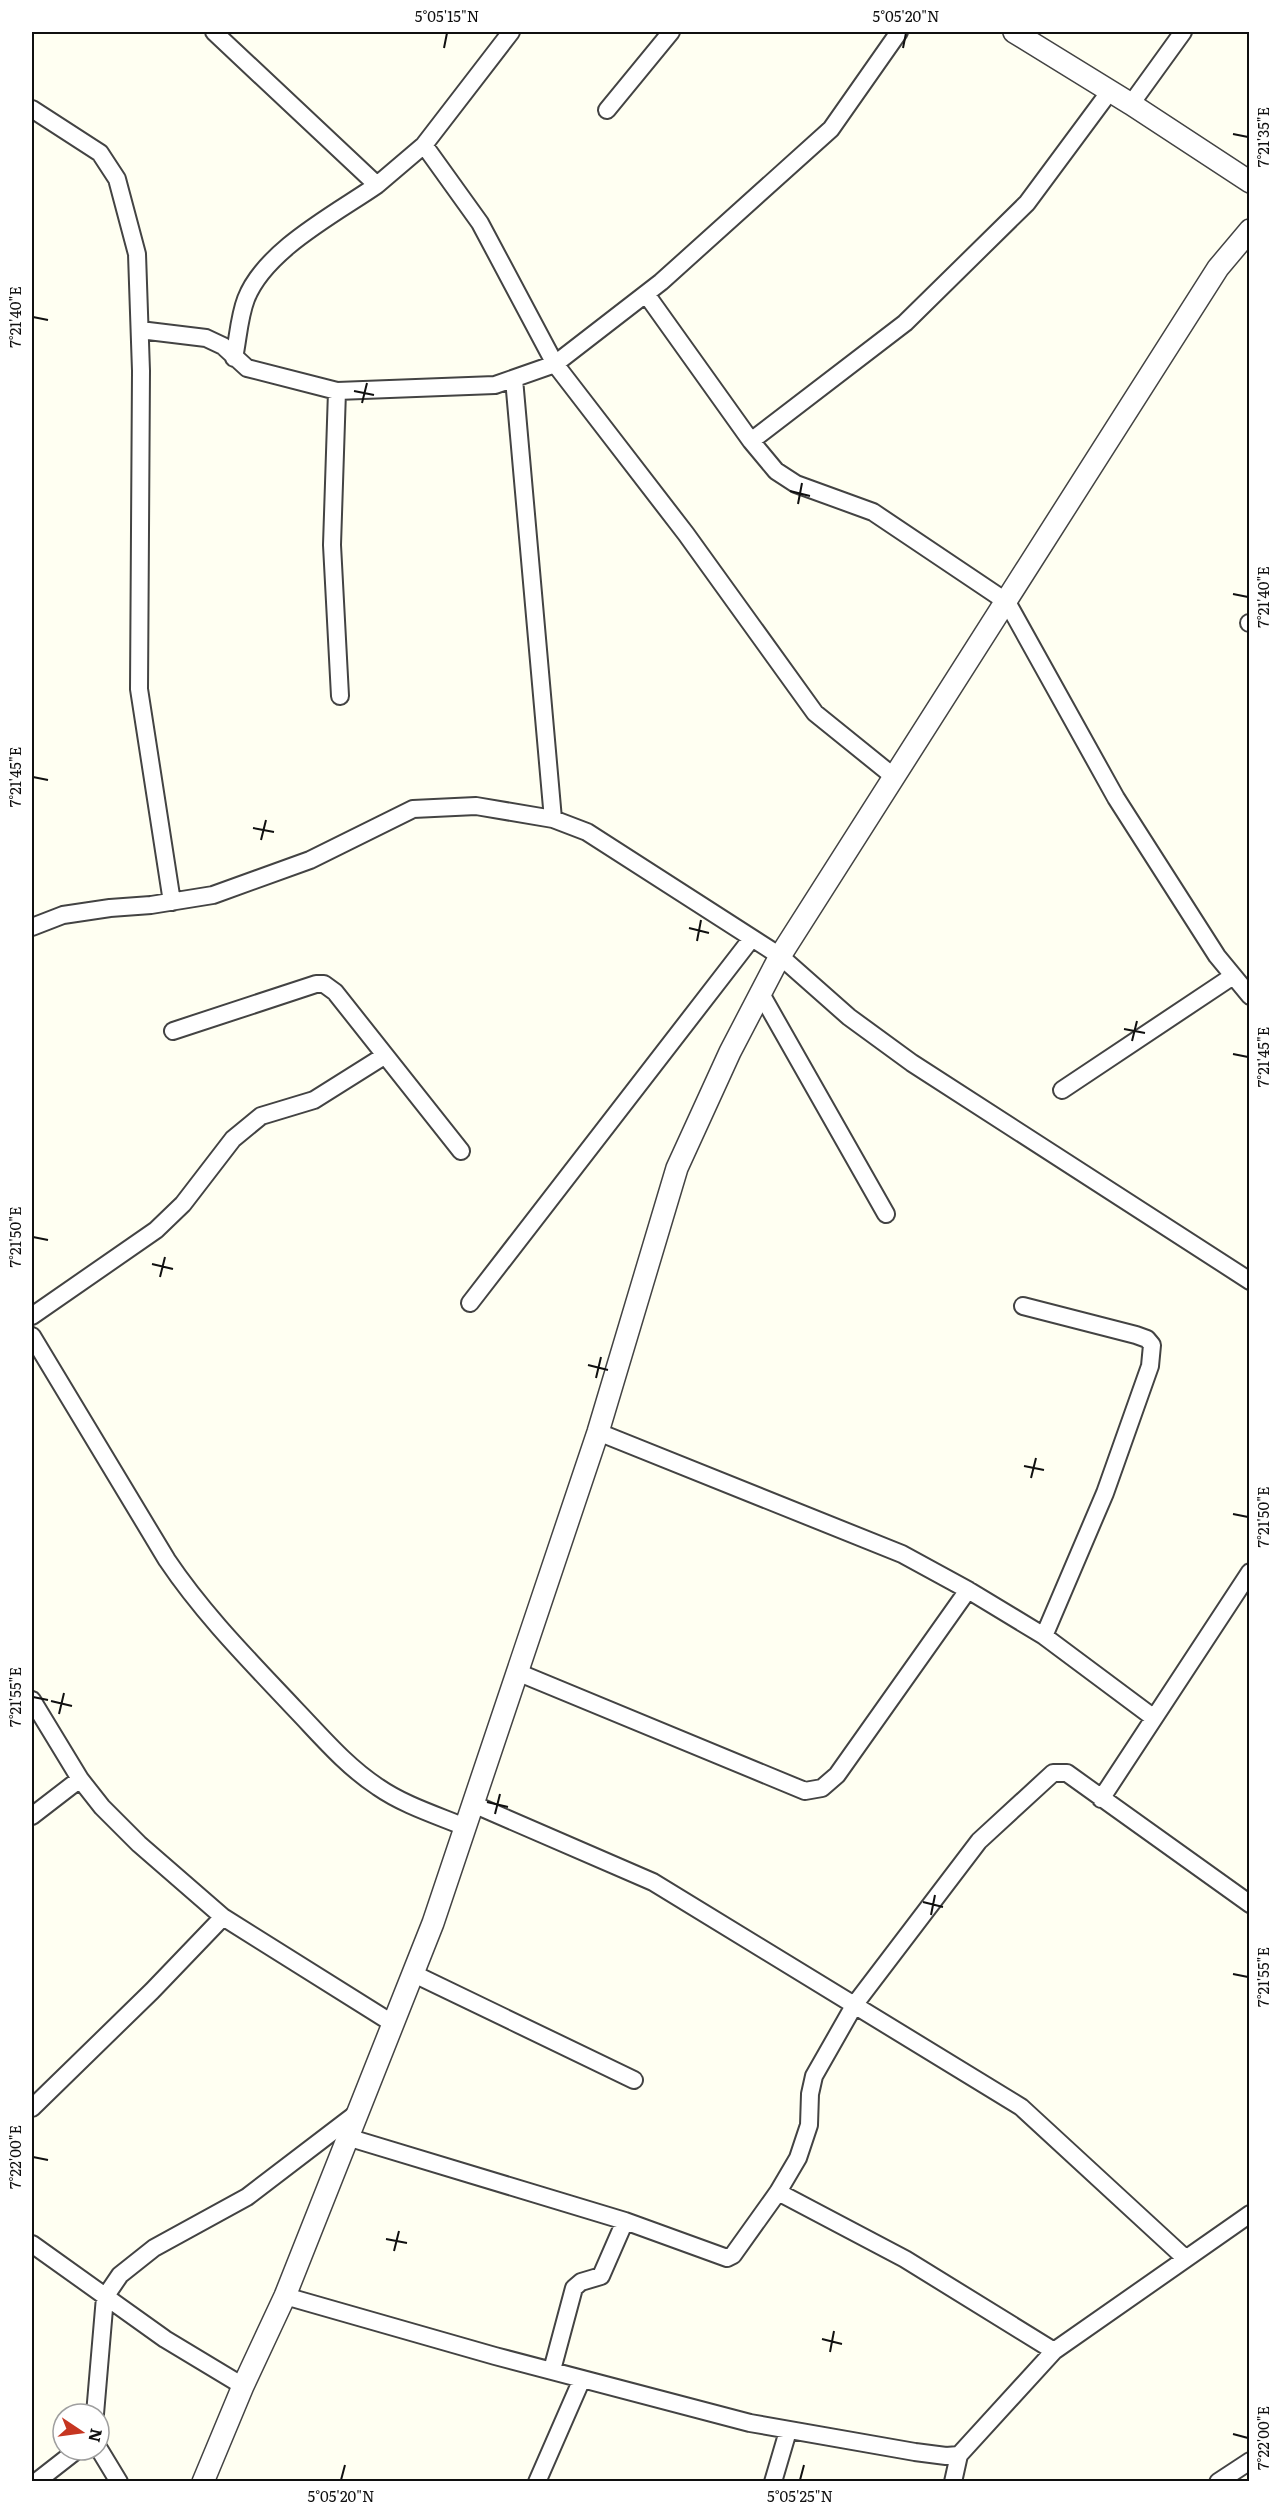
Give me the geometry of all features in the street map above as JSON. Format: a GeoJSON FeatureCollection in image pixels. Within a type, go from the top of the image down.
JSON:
{"type":"FeatureCollection","features":[{"type":"Feature","properties":{"kind":"street"},"geometry":{"type":"LineString","coordinates":[[214,32],[377,185]]}},
{"type":"Feature","properties":{"kind":"street"},"geometry":{"type":"LineString","coordinates":[[234,358],[246,299],[261,272],[282,250],[377,185],[424,145],[511,32]]}},
{"type":"Feature","properties":{"kind":"street"},"geometry":{"type":"LineString","coordinates":[[607,110],[671,32]]}},
{"type":"Feature","properties":{"kind":"street"},"geometry":{"type":"LineString","coordinates":[[140,330],[206,338],[223,346],[247,368],[337,391],[495,385],[555,364],[646,294],[831,129],[899,32]]}},
{"type":"Feature","properties":{"kind":"street"},"geometry":{"type":"LineString","coordinates":[[1014,32],[1110,90],[1250,182]]}},
{"type":"Feature","properties":{"kind":"street"},"geometry":{"type":"LineString","coordinates":[[1131,104],[1183,32]]}},
{"type":"Feature","properties":{"kind":"street"},"geometry":{"type":"LineString","coordinates":[[751,441],[905,323],[1027,203],[1110,90]]}},
{"type":"Feature","properties":{"kind":"street"},"geometry":{"type":"LineString","coordinates":[[32,109],[100,153],[117,179],[137,254],[140,330],[139,689],[172,902]]}},
{"type":"Feature","properties":{"kind":"street"},"geometry":{"type":"LineString","coordinates":[[424,145],[480,223],[555,364],[686,534],[815,713],[893,776]]}},
{"type":"Feature","properties":{"kind":"street"},"geometry":{"type":"LineString","coordinates":[[203,2481],[243,2386],[285,2296],[433,1923],[598,1432],[677,1168],[760,992],[780,956],[1218,268],[1250,230]]}},
{"type":"Feature","properties":{"kind":"street"},"geometry":{"type":"LineString","coordinates":[[646,294],[751,441],[777,471],[787,479],[873,512],[1007,602],[1116,798],[1217,956],[1250,996]]}},
{"type":"Feature","properties":{"kind":"street"},"geometry":{"type":"LineString","coordinates":[[514,378],[553,819]]}},
{"type":"Feature","properties":{"kind":"street"},"geometry":{"type":"LineString","coordinates":[[337,391],[332,545],[340,696]]}},
{"type":"Feature","properties":{"kind":"street"},"geometry":{"type":"LineString","coordinates":[[32,927],[63,915],[213,895],[310,860],[413,809],[476,806],[553,819],[587,832],[780,956],[849,1017],[912,1063],[1250,1281]]}},
{"type":"Feature","properties":{"kind":"street"},"geometry":{"type":"LineString","coordinates":[[470,1303],[752,938]]}},
{"type":"Feature","properties":{"kind":"street"},"geometry":{"type":"LineString","coordinates":[[1062,1090],[1233,976]]}},
{"type":"Feature","properties":{"kind":"street"},"geometry":{"type":"LineString","coordinates":[[173,1031],[316,984],[324,984],[335,992],[461,1151]]}},
{"type":"Feature","properties":{"kind":"street"},"geometry":{"type":"LineString","coordinates":[[760,992],[886,1214]]}},
{"type":"Feature","properties":{"kind":"street"},"geometry":{"type":"LineString","coordinates":[[32,1316],[156,1230],[183,1204],[233,1139],[261,1116],[314,1100],[384,1056]]}},
{"type":"Feature","properties":{"kind":"street"},"geometry":{"type":"LineString","coordinates":[[1023,1306],[1136,1335],[1147,1339],[1152,1345],[1150,1366],[1105,1493],[1044,1636]]}},
{"type":"Feature","properties":{"kind":"street"},"geometry":{"type":"LineString","coordinates":[[32,1336],[167,1560],[189,1592],[224,1634],[344,1760],[378,1787],[410,1805],[465,1827]]}},
{"type":"Feature","properties":{"kind":"street"},"geometry":{"type":"LineString","coordinates":[[598,1432],[902,1554],[968,1590],[1044,1636],[1154,1718]]}},
{"type":"Feature","properties":{"kind":"street"},"geometry":{"type":"LineString","coordinates":[[1101,1799],[1250,1572]]}},
{"type":"Feature","properties":{"kind":"street"},"geometry":{"type":"LineString","coordinates":[[517,1672],[805,1791],[822,1788],[837,1775],[968,1590]]}},
{"type":"Feature","properties":{"kind":"street"},"geometry":{"type":"LineString","coordinates":[[32,1700],[80,1779],[102,1807],[139,1844],[223,1917],[392,2023]]}},
{"type":"Feature","properties":{"kind":"street"},"geometry":{"type":"LineString","coordinates":[[347,2137],[625,2221],[727,2258],[733,2255],[778,2192],[798,2158],[810,2125],[810,2094],[814,2076],[855,2004],[979,1840],[1053,1773],[1066,1773],[1250,1904]]}},
{"type":"Feature","properties":{"kind":"street"},"geometry":{"type":"LineString","coordinates":[[32,1816],[80,1779]]}},
{"type":"Feature","properties":{"kind":"street"},"geometry":{"type":"LineString","coordinates":[[473,1804],[653,1882],[1020,2107],[1185,2258]]}},
{"type":"Feature","properties":{"kind":"street"},"geometry":{"type":"LineString","coordinates":[[32,2108],[152,1991],[223,1917]]}},
{"type":"Feature","properties":{"kind":"street"},"geometry":{"type":"LineString","coordinates":[[412,1973],[634,2080]]}},
{"type":"Feature","properties":{"kind":"street"},"geometry":{"type":"LineString","coordinates":[[96,2402],[105,2297],[120,2275],[154,2248],[237,2203],[357,2113]]}},
{"type":"Feature","properties":{"kind":"street"},"geometry":{"type":"LineString","coordinates":[[778,2192],[905,2259],[1054,2351]]}},
{"type":"Feature","properties":{"kind":"street"},"geometry":{"type":"LineString","coordinates":[[953,2481],[959,2455],[1054,2351],[1250,2214]]}},
{"type":"Feature","properties":{"kind":"street"},"geometry":{"type":"LineString","coordinates":[[552,2370],[574,2288],[581,2282],[601,2277],[625,2221]]}},
{"type":"Feature","properties":{"kind":"street"},"geometry":{"type":"LineString","coordinates":[[32,2244],[191,2356],[243,2386]]}},
{"type":"Feature","properties":{"kind":"street"},"geometry":{"type":"LineString","coordinates":[[285,2296],[582,2379],[750,2423],[935,2455],[959,2455]]}},
{"type":"Feature","properties":{"kind":"street"},"geometry":{"type":"LineString","coordinates":[[537,2481],[582,2379]]}},
{"type":"Feature","properties":{"kind":"street"},"geometry":{"type":"LineString","coordinates":[[772,2481],[788,2431]]}},
{"type":"Feature","properties":{"kind":"street"},"geometry":{"type":"LineString","coordinates":[[1218,2481],[1250,2461]]}},
{"type":"Feature","properties":{"kind":"street"},"geometry":{"type":"LineString","coordinates":[[36,2481],[61,2462]]}},
{"type":"Feature","properties":{"kind":"street"},"geometry":{"type":"LineString","coordinates":[[107,2462],[119,2481]]}}]}
